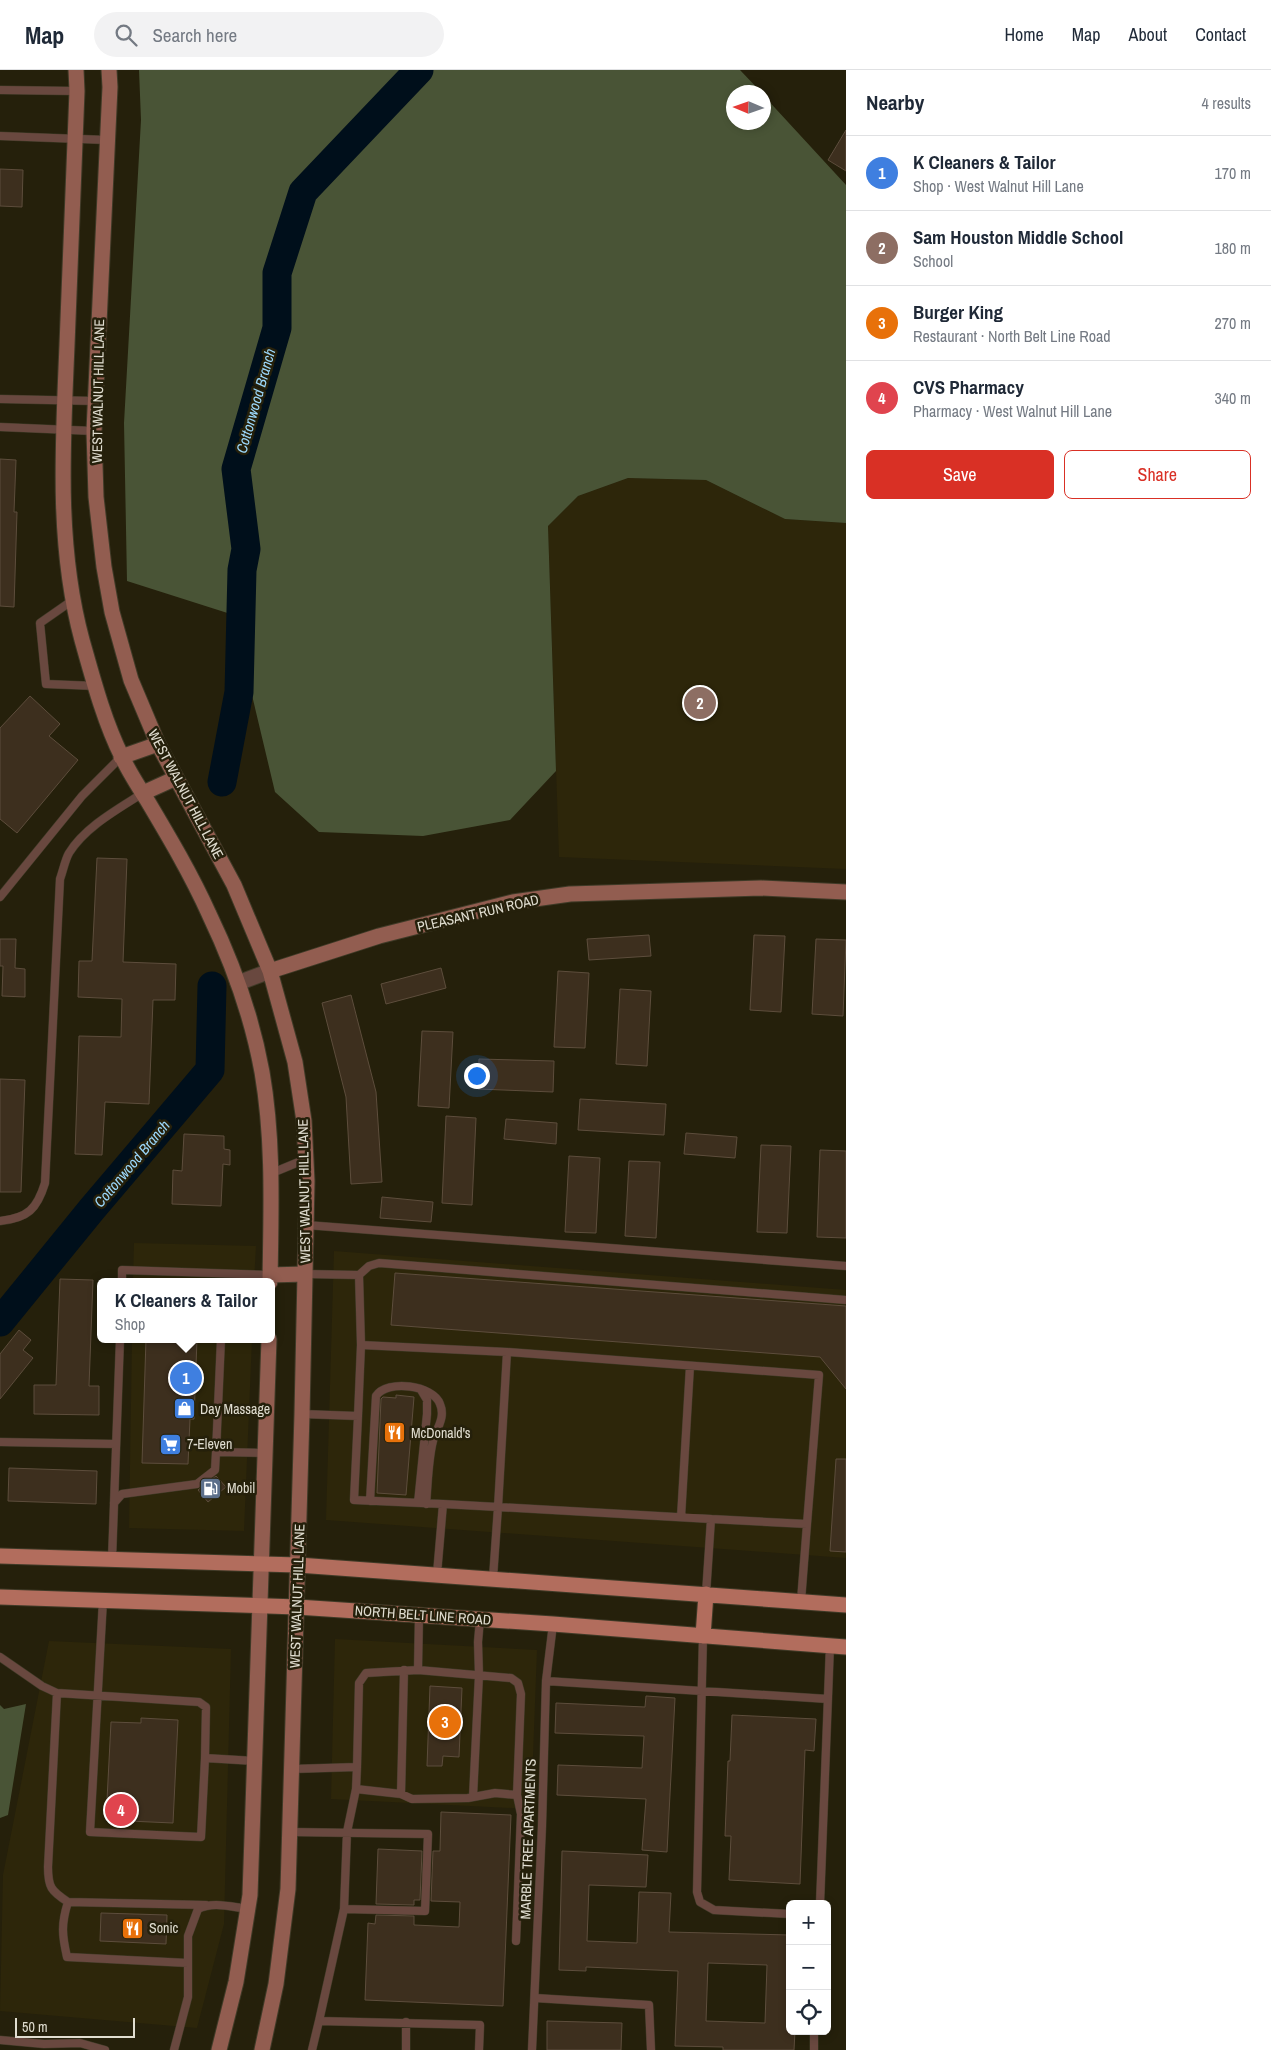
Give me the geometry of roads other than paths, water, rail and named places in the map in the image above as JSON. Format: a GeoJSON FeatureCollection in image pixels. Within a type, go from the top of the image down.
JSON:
{"type":"FeatureCollection","features":[{"type":"Feature","properties":{"kind":"main road"},"geometry":{"type":"LineString","coordinates":[[76,70],[77,91],[62,478],[73,600],[81,637],[121,757],[190,874],[238,983],[250,1019],[262,1072],[272,1173],[270,1278],[305,1274]]}},
{"type":"Feature","properties":{"kind":"main road","name":"WEST WALNUT HILL LANE"},"geometry":{"type":"LineString","coordinates":[[108,70],[110,87],[94,431],[96,497],[104,567],[112,612],[131,680],[158,744],[234,885],[270,971],[295,1062],[304,1121],[306,1225],[290,1832],[285,1920],[276,1984],[262,2050]]}},
{"type":"Feature","properties":{"kind":"main road"},"geometry":{"type":"LineString","coordinates":[[121,757],[158,744]]}},
{"type":"Feature","properties":{"kind":"main road"},"geometry":{"type":"LineString","coordinates":[[142,793],[176,778]]}},
{"type":"Feature","properties":{"kind":"main road","name":"PLEASANT RUN ROAD"},"geometry":{"type":"LineString","coordinates":[[270,971],[406,929],[513,902],[570,894],[761,888],[846,892]]}},
{"type":"Feature","properties":{"kind":"main road"},"geometry":{"type":"LineString","coordinates":[[219,2050],[236,1982],[250,1895],[269,1343]]}},
{"type":"Feature","properties":{"kind":"main road"},"geometry":{"type":"LineString","coordinates":[[0,1556],[298,1565],[846,1605]]}},
{"type":"Feature","properties":{"kind":"main road"},"geometry":{"type":"LineString","coordinates":[[703,1636],[706,1594]]}},
{"type":"Feature","properties":{"kind":"main road","name":"NORTH BELT LINE ROAD"},"geometry":{"type":"LineString","coordinates":[[0,1597],[297,1607],[554,1624],[846,1647]]}},
{"type":"Feature","properties":{"kind":"street","name":"PLEASANT RUN ROAD"},"geometry":{"type":"LineString","coordinates":[[238,983],[270,971]]}},
{"type":"Feature","properties":{"kind":"lane"},"geometry":{"type":"LineString","coordinates":[[0,90],[77,91]]}},
{"type":"Feature","properties":{"kind":"lane"},"geometry":{"type":"LineString","coordinates":[[0,136],[107,140]]}},
{"type":"Feature","properties":{"kind":"lane"},"geometry":{"type":"LineString","coordinates":[[0,398],[96,401]]}},
{"type":"Feature","properties":{"kind":"lane"},"geometry":{"type":"LineString","coordinates":[[0,427],[94,431]]}},
{"type":"Feature","properties":{"kind":"lane"},"geometry":{"type":"LineString","coordinates":[[73,600],[40,623],[46,684],[96,686]]}},
{"type":"Feature","properties":{"kind":"lane"},"geometry":{"type":"LineString","coordinates":[[0,897],[82,796],[121,757]]}},
{"type":"Feature","properties":{"kind":"lane"},"geometry":{"type":"LineString","coordinates":[[0,1221],[18,1218],[30,1212],[40,1200],[44,1183],[60,879],[69,853],[85,835],[108,816],[142,793]]}},
{"type":"Feature","properties":{"kind":"lane"},"geometry":{"type":"LineString","coordinates":[[272,1173],[306,1159]]}},
{"type":"Feature","properties":{"kind":"lane"},"geometry":{"type":"LineString","coordinates":[[306,1225],[846,1266]]}},
{"type":"Feature","properties":{"kind":"lane"},"geometry":{"type":"LineString","coordinates":[[305,1274],[358,1275],[369,1266],[379,1263],[846,1300]]}},
{"type":"Feature","properties":{"kind":"lane"},"geometry":{"type":"LineString","coordinates":[[122,1278],[122,1270],[224,1273],[270,1278]]}},
{"type":"Feature","properties":{"kind":"lane"},"geometry":{"type":"LineString","coordinates":[[223,1278],[224,1273]]}},
{"type":"Feature","properties":{"kind":"lane"},"geometry":{"type":"LineString","coordinates":[[358,1275],[361,1345],[354,1500],[807,1524]]}},
{"type":"Feature","properties":{"kind":"lane"},"geometry":{"type":"LineString","coordinates":[[112,1559],[120,1343]]}},
{"type":"Feature","properties":{"kind":"lane"},"geometry":{"type":"LineString","coordinates":[[114,1503],[122,1494],[197,1484],[215,1470],[221,1343]]}},
{"type":"Feature","properties":{"kind":"lane"},"geometry":{"type":"LineString","coordinates":[[361,1345],[507,1352],[819,1375],[801,1601]]}},
{"type":"Feature","properties":{"kind":"lane"},"geometry":{"type":"LineString","coordinates":[[492,1578],[507,1352]]}},
{"type":"Feature","properties":{"kind":"lane"},"geometry":{"type":"LineString","coordinates":[[682,1517],[690,1366]]}},
{"type":"Feature","properties":{"kind":"lane"},"geometry":{"type":"LineString","coordinates":[[370,1501],[376,1396],[380,1390],[394,1386],[408,1386],[434,1396],[440,1403],[441,1410],[440,1425],[433,1442],[422,1503]]}},
{"type":"Feature","properties":{"kind":"lane"},"geometry":{"type":"LineString","coordinates":[[421,1390],[427,1400],[422,1503]]}},
{"type":"Feature","properties":{"kind":"lane"},"geometry":{"type":"LineString","coordinates":[[302,1414],[358,1416]]}},
{"type":"Feature","properties":{"kind":"lane"},"geometry":{"type":"LineString","coordinates":[[0,1442],[116,1444]]}},
{"type":"Feature","properties":{"kind":"lane"},"geometry":{"type":"LineString","coordinates":[[216,1452],[266,1453]]}},
{"type":"Feature","properties":{"kind":"lane"},"geometry":{"type":"LineString","coordinates":[[437,1574],[443,1504]]}},
{"type":"Feature","properties":{"kind":"lane"},"geometry":{"type":"LineString","coordinates":[[706,1594],[711,1518]]}},
{"type":"Feature","properties":{"kind":"lane"},"geometry":{"type":"LineString","coordinates":[[0,1658],[56,1693],[99,1696],[199,1702],[206,1707],[201,1837],[90,1832],[99,1696],[103,1600]]}},
{"type":"Feature","properties":{"kind":"lane"},"geometry":{"type":"LineString","coordinates":[[418,1615],[418,1670]]}},
{"type":"Feature","properties":{"kind":"lane"},"geometry":{"type":"LineString","coordinates":[[473,1797],[480,1619]]}},
{"type":"Feature","properties":{"kind":"lane","name":"MARBLE TREE APARTMENTS"},"geometry":{"type":"LineString","coordinates":[[532,2050],[546,1681],[554,1624]]}},
{"type":"Feature","properties":{"kind":"lane"},"geometry":{"type":"LineString","coordinates":[[703,1636],[696,1873],[698,1897],[700,1902],[714,1910],[786,1914]]}},
{"type":"Feature","properties":{"kind":"lane"},"geometry":{"type":"LineString","coordinates":[[820,1900],[830,1645]]}},
{"type":"Feature","properties":{"kind":"lane"},"geometry":{"type":"LineString","coordinates":[[401,1794],[404,1670]]}},
{"type":"Feature","properties":{"kind":"lane"},"geometry":{"type":"LineString","coordinates":[[312,2050],[320,2022],[344,1909],[347,1832],[356,1789],[359,1684],[366,1673],[418,1670],[511,1678],[518,1683],[521,1694],[517,1795],[521,1814],[516,1941]]}},
{"type":"Feature","properties":{"kind":"lane"},"geometry":{"type":"LineString","coordinates":[[546,1681],[828,1698]]}},
{"type":"Feature","properties":{"kind":"lane"},"geometry":{"type":"LineString","coordinates":[[56,1693],[48,1881],[53,1893],[68,1902],[220,1905],[248,1909]]}},
{"type":"Feature","properties":{"kind":"lane"},"geometry":{"type":"LineString","coordinates":[[205,1758],[255,1761]]}},
{"type":"Feature","properties":{"kind":"lane"},"geometry":{"type":"LineString","coordinates":[[292,1769],[357,1767]]}},
{"type":"Feature","properties":{"kind":"lane"},"geometry":{"type":"LineString","coordinates":[[356,1789],[401,1794],[412,1798],[473,1797],[495,1793],[517,1795]]}},
{"type":"Feature","properties":{"kind":"lane"},"geometry":{"type":"LineString","coordinates":[[290,1832],[428,1834],[425,1911],[344,1909]]}},
{"type":"Feature","properties":{"kind":"lane"},"geometry":{"type":"LineString","coordinates":[[68,1902],[62,1920],[67,1957],[188,1963]]}},
{"type":"Feature","properties":{"kind":"lane"},"geometry":{"type":"LineString","coordinates":[[174,2050],[188,1997],[188,1936],[191,1923],[198,1909],[206,1905]]}},
{"type":"Feature","properties":{"kind":"lane"},"geometry":{"type":"LineString","coordinates":[[534,1998],[649,2005],[651,2050]]}},
{"type":"Feature","properties":{"kind":"lane"},"geometry":{"type":"LineString","coordinates":[[320,2022],[406,2022],[480,2025],[479,2050]]}},
{"type":"Feature","properties":{"kind":"lane"},"geometry":{"type":"LineString","coordinates":[[406,2022],[406,2050]]}},
{"type":"Feature","properties":{"kind":"lane"},"geometry":{"type":"LineString","coordinates":[[814,2035],[814,2050]]}},
{"type":"Feature","properties":{"kind":"lane"},"geometry":{"type":"LineString","coordinates":[[0,2040],[44,2044],[80,2043],[105,2050]]}},
{"type":"Feature","properties":{"kind":"waterway","name":"Cottonwood Branch"},"geometry":{"type":"LineString","coordinates":[[222,782],[239,692],[242,570],[246,549],[236,469],[277,328],[277,273],[303,192],[419,70]]}},
{"type":"Feature","properties":{"kind":"waterway","name":"Cottonwood Branch"},"geometry":{"type":"LineString","coordinates":[[0,1322],[92,1209],[210,1070],[212,986]]}},
{"type":"Feature","properties":{"kind":"place","name":"Sam Houston Middle School"},"geometry":{"type":"Point","coordinates":[700,703]}},
{"type":"Feature","properties":{"kind":"place","name":"K Cleaners & Tailor"},"geometry":{"type":"Point","coordinates":[186,1378]}},
{"type":"Feature","properties":{"kind":"place","name":"Day Massage"},"geometry":{"type":"Point","coordinates":[184,1409]}},
{"type":"Feature","properties":{"kind":"place","name":"McDonald's"},"geometry":{"type":"Point","coordinates":[395,1433]}},
{"type":"Feature","properties":{"kind":"place","name":"7-Eleven"},"geometry":{"type":"Point","coordinates":[171,1444]}},
{"type":"Feature","properties":{"kind":"place","name":"Mobil"},"geometry":{"type":"Point","coordinates":[211,1488]}},
{"type":"Feature","properties":{"kind":"place","name":"Burger King"},"geometry":{"type":"Point","coordinates":[445,1722]}},
{"type":"Feature","properties":{"kind":"place","name":"CVS Pharmacy"},"geometry":{"type":"Point","coordinates":[121,1810]}},
{"type":"Feature","properties":{"kind":"place","name":"Sonic"},"geometry":{"type":"Point","coordinates":[133,1928]}}]}
